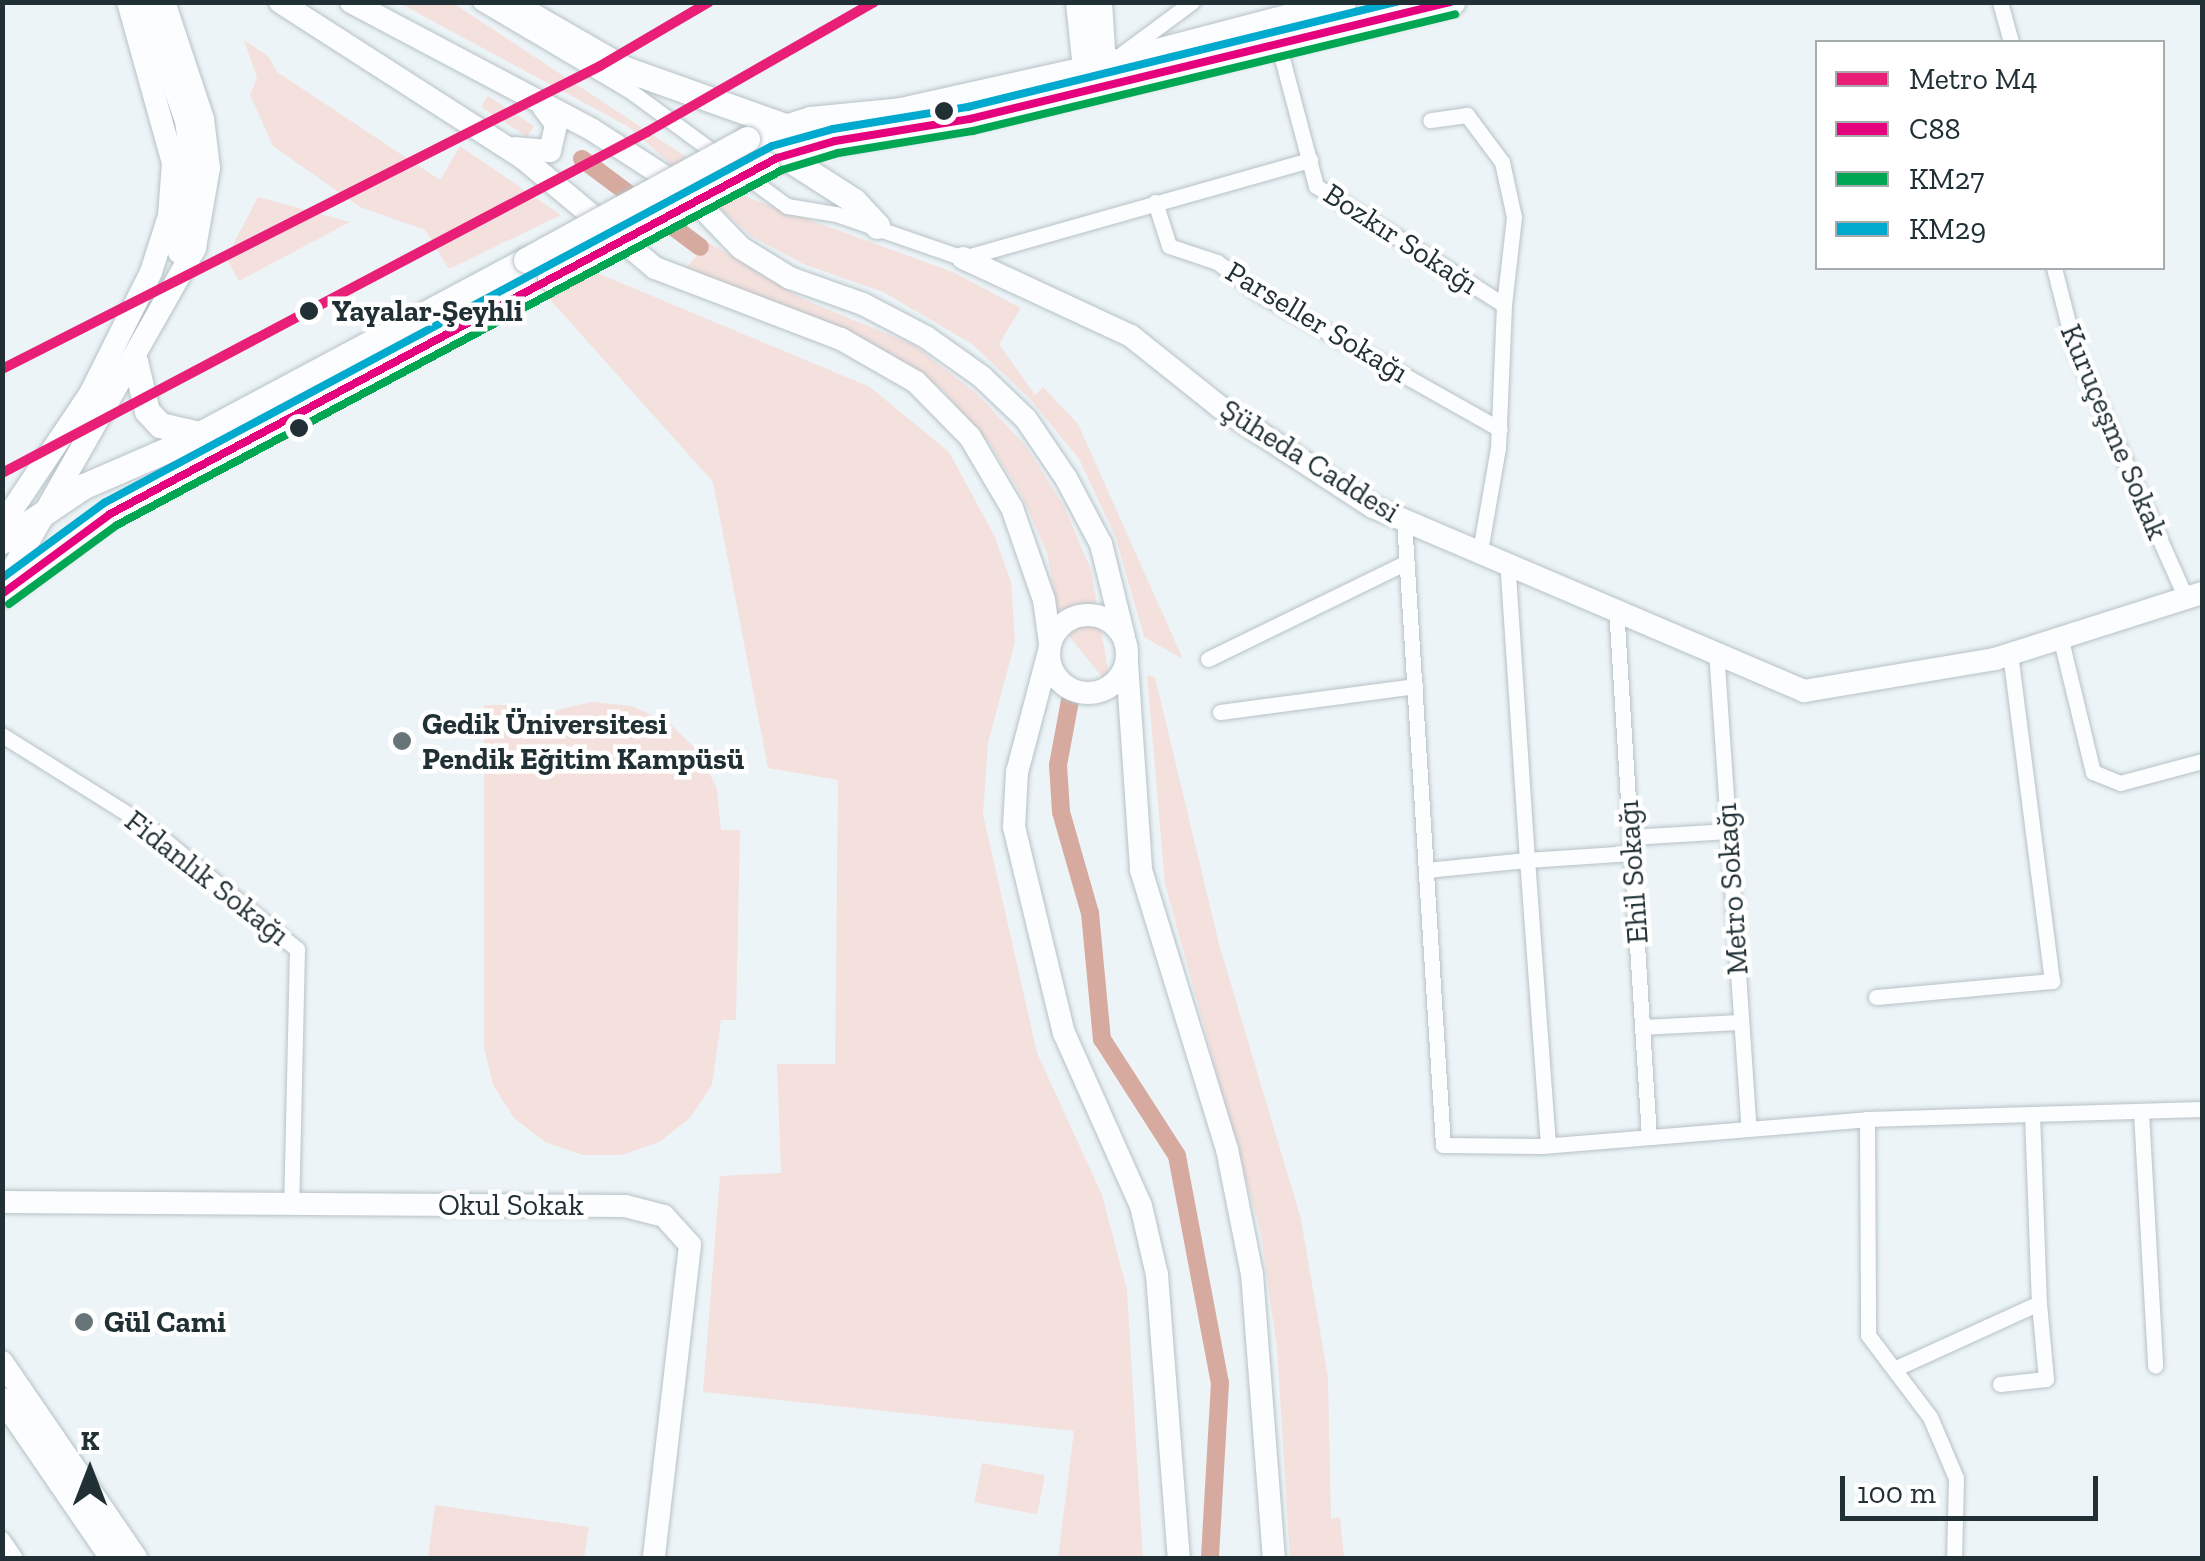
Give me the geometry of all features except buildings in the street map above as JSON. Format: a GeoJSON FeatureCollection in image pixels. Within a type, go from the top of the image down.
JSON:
{"type":"FeatureCollection","features":[{"type":"Feature","properties":{"kind":"main road"},"geometry":{"type":"LineString","coordinates":[[509,2],[624,69],[786,126]]}},
{"type":"Feature","properties":{"kind":"main road"},"geometry":{"type":"LineString","coordinates":[[1078,2],[1098,74]]}},
{"type":"Feature","properties":{"kind":"main road"},"geometry":{"type":"LineString","coordinates":[[1098,74],[1099,2]]}},
{"type":"Feature","properties":{"kind":"main road"},"geometry":{"type":"LineString","coordinates":[[2,591],[110,514],[774,160],[1098,74],[1199,38],[1343,2]]}},
{"type":"Feature","properties":{"kind":"main road"},"geometry":{"type":"LineString","coordinates":[[2,541],[84,486],[199,434],[748,139],[786,126],[1279,47],[1452,2]]}},
{"type":"Feature","properties":{"kind":"main road"},"geometry":{"type":"LineString","coordinates":[[774,160],[854,201],[876,226]]}},
{"type":"Feature","properties":{"kind":"main road"},"geometry":{"type":"LineString","coordinates":[[135,361],[146,412],[184,435],[199,434]]}},
{"type":"Feature","properties":{"kind":"street"},"geometry":{"type":"LineString","coordinates":[[9,516],[90,394],[151,272],[169,216],[174,163],[128,2]]}},
{"type":"Feature","properties":{"kind":"street"},"geometry":{"type":"LineString","coordinates":[[9,516],[114,378],[180,250],[195,120],[145,2]]}},
{"type":"Feature","properties":{"kind":"street"},"geometry":{"type":"LineString","coordinates":[[2,591],[43,514],[135,361],[195,248],[209,168],[164,2]]}},
{"type":"Feature","properties":{"kind":"street"},"geometry":{"type":"LineString","coordinates":[[280,2],[506,146],[655,268],[841,339],[916,382],[970,437],[1012,508],[1044,600],[1049,649],[1057,678],[1078,692],[1113,684],[1127,663]]}},
{"type":"Feature","properties":{"kind":"street"},"geometry":{"type":"LineString","coordinates":[[351,2],[544,108],[591,129],[684,190],[741,248],[790,278],[863,304],[926,337],[982,377],[1026,419],[1066,478],[1101,544],[1124,637],[1140,870],[1227,1149],[1252,1274],[1274,1558]]}},
{"type":"Feature","properties":{"kind":"street","name":"Şüheda Caddesi"},"geometry":{"type":"LineString","coordinates":[[480,2],[629,90],[763,193],[787,206],[876,226],[963,258],[1130,336],[1220,407],[1373,507],[1616,607],[1804,691],[2010,654],[2193,593]]}},
{"type":"Feature","properties":{"kind":"street"},"geometry":{"type":"LineString","coordinates":[[2000,2],[2010,40]]}},
{"type":"Feature","properties":{"kind":"street"},"geometry":{"type":"LineString","coordinates":[[1098,74],[1188,6]]}},
{"type":"Feature","properties":{"kind":"street"},"geometry":{"type":"LineString","coordinates":[[1188,6],[1181,28],[1199,38]]}},
{"type":"Feature","properties":{"kind":"street","name":"Bozkır Sokağı"},"geometry":{"type":"LineString","coordinates":[[1279,47],[1316,186],[1342,208],[1504,306],[1514,217],[1502,162],[1467,115],[1430,120]]}},
{"type":"Feature","properties":{"kind":"street"},"geometry":{"type":"LineString","coordinates":[[506,146],[550,150],[556,124],[544,108]]}},
{"type":"Feature","properties":{"kind":"street"},"geometry":{"type":"LineString","coordinates":[[963,258],[1310,160]]}},
{"type":"Feature","properties":{"kind":"street","name":"Parseller Sokağı"},"geometry":{"type":"LineString","coordinates":[[1155,202],[1169,246],[1216,262],[1260,294],[1500,429]]}},
{"type":"Feature","properties":{"kind":"street","name":"Kuruçeşme Sokak"},"geometry":{"type":"LineString","coordinates":[[2055,270],[2075,350],[2193,593]]}},
{"type":"Feature","properties":{"kind":"street"},"geometry":{"type":"LineString","coordinates":[[1480,552],[1500,429],[1504,306]]}},
{"type":"Feature","properties":{"kind":"street"},"geometry":{"type":"LineString","coordinates":[[1404,520],[1443,1145],[1548,1145],[1867,1119],[2202,1109]]}},
{"type":"Feature","properties":{"kind":"street"},"geometry":{"type":"LineString","coordinates":[[1208,660],[1407,562]]}},
{"type":"Feature","properties":{"kind":"street"},"geometry":{"type":"LineString","coordinates":[[1507,562],[1548,1145]]}},
{"type":"Feature","properties":{"kind":"street","name":"Ehil Sokağı"},"geometry":{"type":"LineString","coordinates":[[1616,607],[1649,1137]]}},
{"type":"Feature","properties":{"kind":"street"},"geometry":{"type":"LineString","coordinates":[[1124,637],[1106,618],[1078,615],[1049,649],[1017,772],[1014,828],[1064,1033],[1141,1206],[1157,1275],[1179,1558]]}},
{"type":"Feature","properties":{"kind":"street"},"geometry":{"type":"LineString","coordinates":[[2060,636],[2093,772],[2120,784],[2202,761]]}},
{"type":"Feature","properties":{"kind":"street","name":"Metro Sokağı"},"geometry":{"type":"LineString","coordinates":[[1716,650],[1750,1128]]}},
{"type":"Feature","properties":{"kind":"street"},"geometry":{"type":"LineString","coordinates":[[1876,997],[2052,981],[2010,654]]}},
{"type":"Feature","properties":{"kind":"street"},"geometry":{"type":"LineString","coordinates":[[1220,712],[1415,686]]}},
{"type":"Feature","properties":{"kind":"street","name":"Fidanlık Sokağı"},"geometry":{"type":"LineString","coordinates":[[2,735],[150,828],[297,949],[291,1204]]}},
{"type":"Feature","properties":{"kind":"street"},"geometry":{"type":"LineString","coordinates":[[1426,870],[1729,832]]}},
{"type":"Feature","properties":{"kind":"street"},"geometry":{"type":"LineString","coordinates":[[1642,1027],[1741,1022]]}},
{"type":"Feature","properties":{"kind":"street"},"geometry":{"type":"LineString","coordinates":[[2141,1112],[2155,1366]]}},
{"type":"Feature","properties":{"kind":"street"},"geometry":{"type":"LineString","coordinates":[[2000,1384],[2046,1379],[2032,1114]]}},
{"type":"Feature","properties":{"kind":"street"},"geometry":{"type":"LineString","coordinates":[[1867,1119],[1868,1335],[1930,1417],[1956,1478],[1954,1558]]}},
{"type":"Feature","properties":{"kind":"street","name":"Okul Sokak"},"geometry":{"type":"LineString","coordinates":[[2,1202],[624,1206],[680,1228],[690,1245],[654,1558]]}},
{"type":"Feature","properties":{"kind":"street"},"geometry":{"type":"LineString","coordinates":[[1894,1369],[2039,1302]]}},
{"type":"Feature","properties":{"kind":"street"},"geometry":{"type":"LineString","coordinates":[[2,1362],[20,1424],[136,1558]]}},
{"type":"Feature","properties":{"kind":"street"},"geometry":{"type":"LineString","coordinates":[[2,1399],[111,1558]]}},
{"type":"Feature","properties":{"kind":"street"},"geometry":{"type":"LineString","coordinates":[[2,1539],[14,1558]]}},
{"type":"Feature","properties":{"kind":"shaded area"},"geometry":{"type":"Polygon","coordinates":[[[399,3],[453,3],[747,197],[953,272],[1021,308],[999,344],[1035,395],[1043,387],[1078,424],[1183,659],[1144,637],[1116,538],[1079,459],[1030,399],[972,344],[883,292],[803,264],[751,236],[629,127],[399,3]]]}},
{"type":"Feature","properties":{"kind":"shaded area"},"geometry":{"type":"Polygon","coordinates":[[[244,40],[269,57],[277,72],[440,180],[460,146],[561,215],[449,269],[425,230],[360,207],[273,146],[250,95],[257,78],[244,40]]]}},
{"type":"Feature","properties":{"kind":"shaded area"},"geometry":{"type":"Polygon","coordinates":[[[488,96],[534,126],[527,137],[481,107],[488,96]]]}},
{"type":"Feature","properties":{"kind":"shaded area"},"geometry":{"type":"Polygon","coordinates":[[[258,197],[350,222],[239,281],[226,258],[258,197]]]}},
{"type":"Feature","properties":{"kind":"shaded area"},"geometry":{"type":"Polygon","coordinates":[[[708,242],[803,299],[914,345],[976,393],[1026,446],[1064,506],[1091,570],[1111,688],[1060,625],[1047,553],[1022,496],[990,444],[941,388],[808,315],[685,269],[708,242]]]}},
{"type":"Feature","properties":{"kind":"shaded area"},"geometry":{"type":"Polygon","coordinates":[[[595,272],[870,387],[949,452],[994,535],[1011,582],[1015,642],[988,743],[983,814],[1037,1053],[1102,1195],[1127,1290],[1143,1558],[1058,1558],[1074,1431],[703,1392],[720,1176],[781,1173],[777,1064],[835,1064],[838,780],[768,768],[713,482],[546,295],[595,272]]]}},
{"type":"Feature","properties":{"kind":"shaded area"},"geometry":{"type":"Polygon","coordinates":[[[1147,675],[1155,677],[1219,944],[1301,1219],[1328,1378],[1331,1519],[1340,1517],[1344,1558],[1290,1558],[1277,1349],[1261,1234],[1165,884],[1147,675]]]}},
{"type":"Feature","properties":{"kind":"shaded area"},"geometry":{"type":"Polygon","coordinates":[[[591,702],[632,706],[669,723],[699,752],[717,789],[721,830],[740,830],[736,1020],[721,1020],[712,1085],[690,1118],[659,1142],[622,1155],[583,1155],[545,1142],[514,1118],[493,1085],[484,1047],[484,705],[515,705],[516,738],[557,710],[591,702]]]}},
{"type":"Feature","properties":{"kind":"shaded area"},"geometry":{"type":"Polygon","coordinates":[[[982,1463],[1045,1475],[1037,1514],[974,1502],[982,1463]]]}},
{"type":"Feature","properties":{"kind":"shaded area"},"geometry":{"type":"Polygon","coordinates":[[[435,1505],[589,1527],[584,1558],[428,1558],[435,1505]]]}},
{"type":"Feature","properties":{"kind":"waterway"},"geometry":{"type":"LineString","coordinates":[[582,159],[700,247]]}},
{"type":"Feature","properties":{"kind":"waterway"},"geometry":{"type":"LineString","coordinates":[[1071,695],[1058,765],[1061,812],[1090,913],[1102,1039],[1177,1156],[1220,1383],[1210,1558]]}},
{"type":"Feature","properties":{"kind":"metro line","name":"M4"},"geometry":{"type":"LineString","coordinates":[[2,369],[600,66],[709,2]]}},
{"type":"Feature","properties":{"kind":"metro line","name":"M4"},"geometry":{"type":"LineString","coordinates":[[2,473],[647,132],[874,2]]}},
{"type":"Feature","properties":{"kind":"transit line","name":"KM29"},"geometry":{"type":"LineString","coordinates":[[2,578],[104,503],[772,146],[833,129],[968,107],[1397,2]]}},
{"type":"Feature","properties":{"kind":"transit line","name":"C88"},"geometry":{"type":"LineString","coordinates":[[2,594],[110,514],[777,158],[835,141],[970,119],[1450,2]]}},
{"type":"Feature","properties":{"kind":"transit line","name":"KM27"},"geometry":{"type":"LineString","coordinates":[[9,604],[117,525],[782,170],[838,153],[973,131],[1455,14]]}},
{"type":"Feature","properties":{"kind":"place","name":"Yayalar-Şeyhli"},"geometry":{"type":"Point","coordinates":[309,311]}},
{"type":"Feature","properties":{"kind":"place","name":"Gedik Üniversitesi Pendik Eğitim Kampüsü"},"geometry":{"type":"Point","coordinates":[402,741]}},
{"type":"Feature","properties":{"kind":"place","name":"Gül Cami"},"geometry":{"type":"Point","coordinates":[84,1322]}}]}
